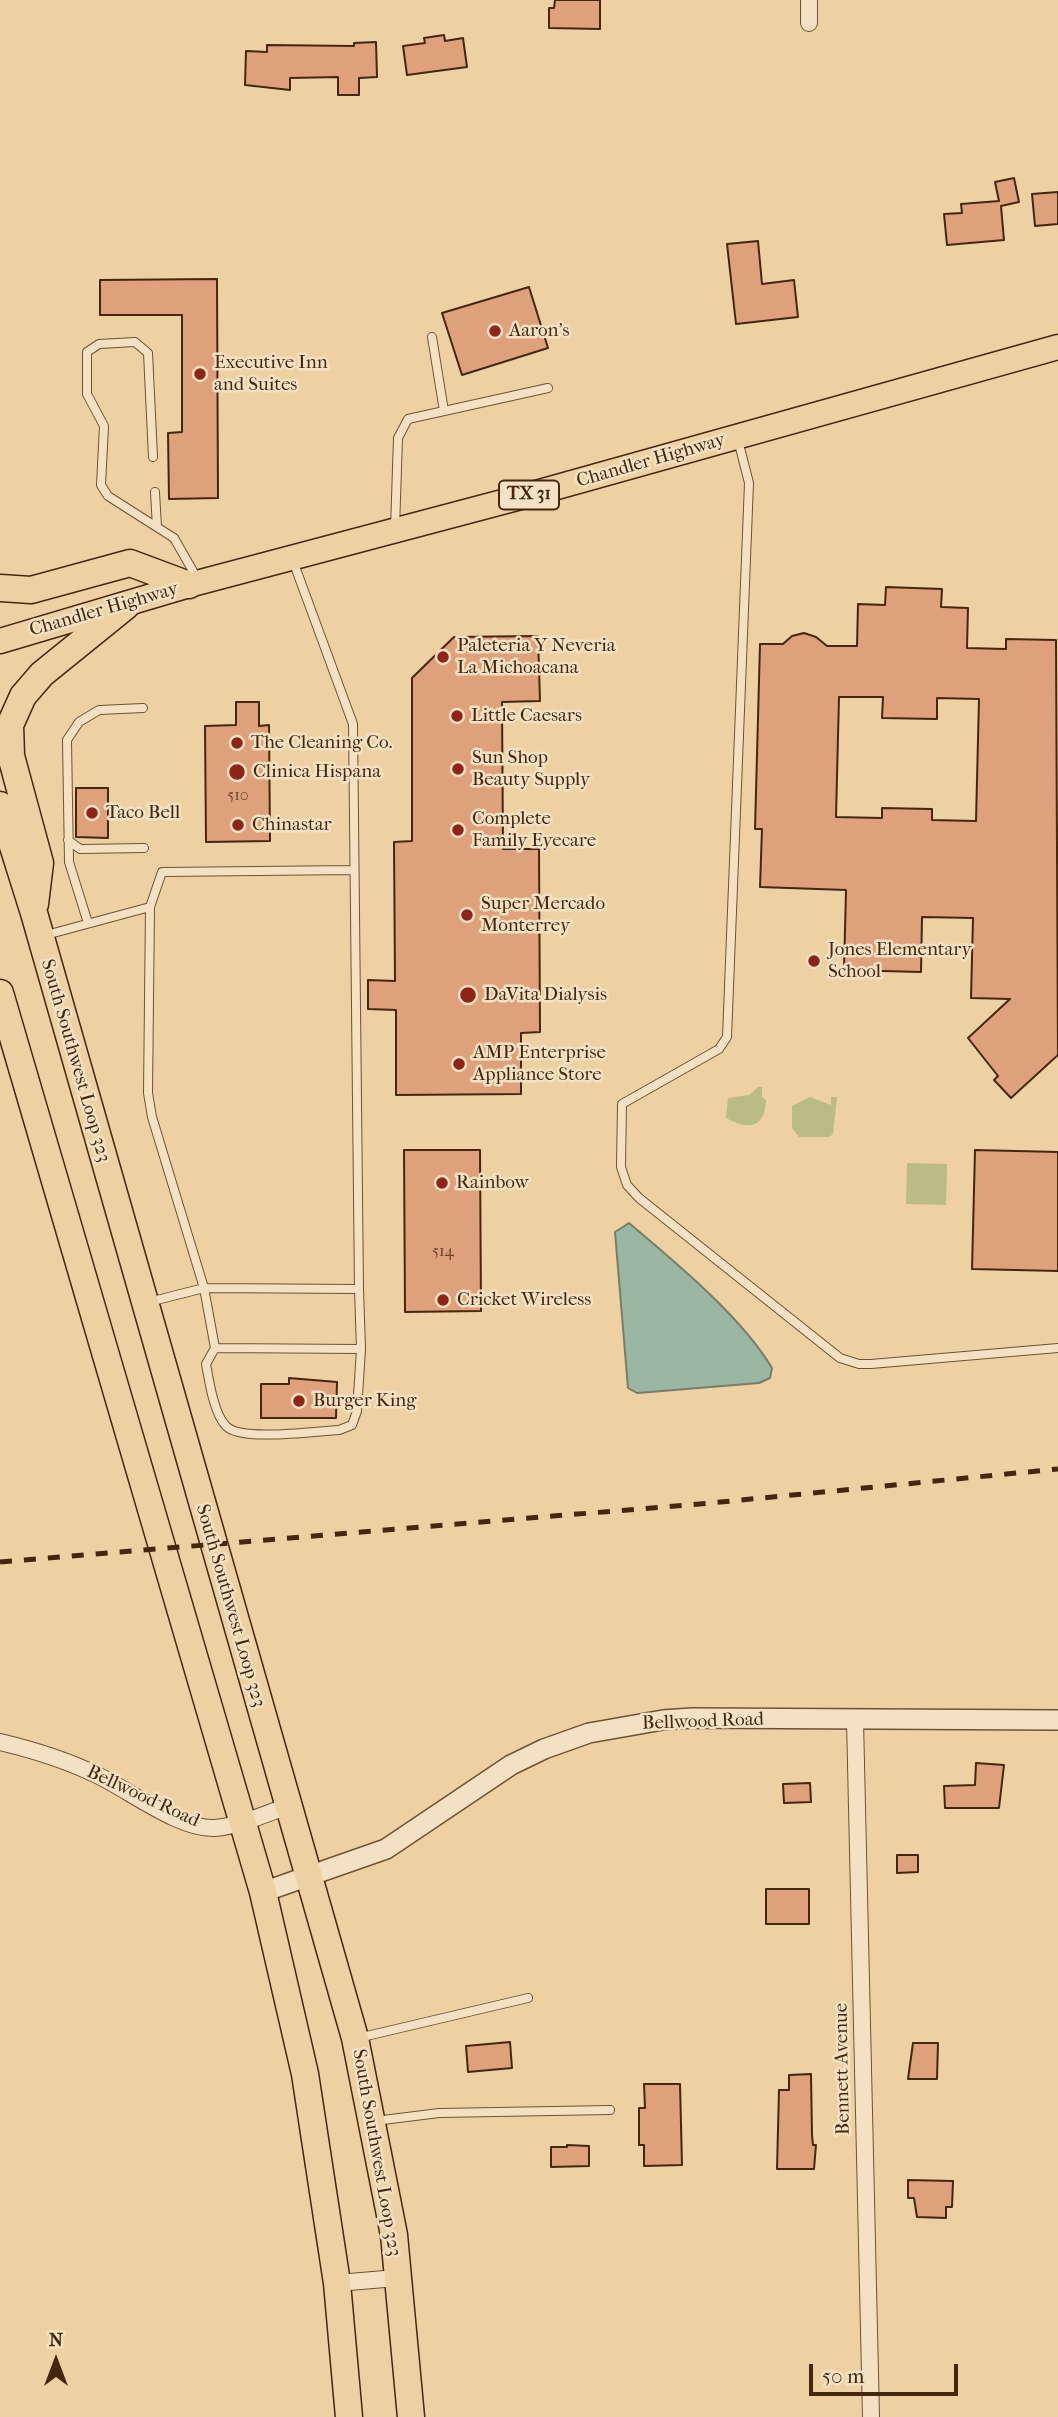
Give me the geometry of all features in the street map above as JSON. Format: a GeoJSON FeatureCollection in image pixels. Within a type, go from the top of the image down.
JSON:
{"type":"FeatureCollection","features":[{"type":"Feature","properties":{"kind":"highway"},"geometry":{"type":"LineString","coordinates":[[0,588],[31,590],[130,563],[195,584]]}},
{"type":"Feature","properties":{"kind":"highway"},"geometry":{"type":"LineString","coordinates":[[37,925],[40,863],[11,756],[10,726],[23,696],[41,674],[126,606]]}},
{"type":"Feature","properties":{"kind":"highway","name":"South Southwest Loop 323"},"geometry":{"type":"LineString","coordinates":[[0,805],[37,925],[355,2038],[394,2235],[411,2417]]}},
{"type":"Feature","properties":{"kind":"highway"},"geometry":{"type":"LineString","coordinates":[[0,993],[263,1892],[305,2074],[337,2283],[349,2417]]}},
{"type":"Feature","properties":{"kind":"main road","name":"Chandler Highway"},"geometry":{"type":"LineString","coordinates":[[0,641],[195,584],[394,532],[1058,347]]}},
{"type":"Feature","properties":{"kind":"street"},"geometry":{"type":"LineString","coordinates":[[809,0],[809,23]]}},
{"type":"Feature","properties":{"kind":"street","name":"Bellwood Road"},"geometry":{"type":"LineString","coordinates":[[263,1892],[386,1849],[511,1765],[589,1733],[673,1719],[1058,1720]]}},
{"type":"Feature","properties":{"kind":"street","name":"Bennett Avenue"},"geometry":{"type":"LineString","coordinates":[[855,1720],[871,2417]]}},
{"type":"Feature","properties":{"kind":"street","name":"Bellwood Road"},"geometry":{"type":"LineString","coordinates":[[0,1742],[71,1763],[190,1823],[217,1828],[288,1806]]}},
{"type":"Feature","properties":{"kind":"street"},"geometry":{"type":"LineString","coordinates":[[337,2283],[397,2278]]}},
{"type":"Feature","properties":{"kind":"lane"},"geometry":{"type":"LineString","coordinates":[[432,337],[444,411]]}},
{"type":"Feature","properties":{"kind":"lane"},"geometry":{"type":"LineString","coordinates":[[153,457],[148,353],[135,342],[99,344],[87,352],[87,394],[104,426],[101,485],[108,495],[174,538],[195,584]]}},
{"type":"Feature","properties":{"kind":"lane"},"geometry":{"type":"LineString","coordinates":[[394,532],[398,438],[408,419],[548,388]]}},
{"type":"Feature","properties":{"kind":"lane"},"geometry":{"type":"LineString","coordinates":[[737,437],[749,483],[727,1037],[719,1049],[622,1104],[623,1176],[631,1191],[639,1198],[830,1352],[850,1362],[871,1364],[1058,1348]]}},
{"type":"Feature","properties":{"kind":"lane"},"geometry":{"type":"LineString","coordinates":[[155,492],[157,527]]}},
{"type":"Feature","properties":{"kind":"lane"},"geometry":{"type":"LineString","coordinates":[[292,560],[353,724],[361,1349],[357,1411],[352,1425],[339,1430],[252,1434],[229,1429],[221,1419],[206,1364],[215,1348],[204,1288],[150,1105],[150,907],[162,872],[353,870]]}},
{"type":"Feature","properties":{"kind":"lane"},"geometry":{"type":"LineString","coordinates":[[88,923],[69,862],[66,748],[70,733],[79,722],[99,710],[143,708]]}},
{"type":"Feature","properties":{"kind":"lane"},"geometry":{"type":"LineString","coordinates":[[68,840],[80,849],[144,848]]}},
{"type":"Feature","properties":{"kind":"lane"},"geometry":{"type":"LineString","coordinates":[[37,925],[88,923],[150,907]]}},
{"type":"Feature","properties":{"kind":"lane"},"geometry":{"type":"LineString","coordinates":[[143,1303],[204,1288],[359,1289]]}},
{"type":"Feature","properties":{"kind":"lane"},"geometry":{"type":"LineString","coordinates":[[215,1348],[361,1349]]}},
{"type":"Feature","properties":{"kind":"lane"},"geometry":{"type":"LineString","coordinates":[[355,2038],[528,1998]]}},
{"type":"Feature","properties":{"kind":"lane"},"geometry":{"type":"LineString","coordinates":[[372,2121],[439,2113],[610,2110]]}},
{"type":"Feature","properties":{"kind":"green space"},"geometry":{"type":"Polygon","coordinates":[[[762,1087],[762,1097],[766,1100],[759,1122],[748,1125],[726,1118],[728,1098],[749,1095],[762,1087]]]}},
{"type":"Feature","properties":{"kind":"green space"},"geometry":{"type":"Polygon","coordinates":[[[810,1097],[831,1105],[831,1097],[837,1097],[833,1134],[829,1137],[799,1137],[792,1128],[792,1106],[810,1097]]]}},
{"type":"Feature","properties":{"kind":"green space"},"geometry":{"type":"Polygon","coordinates":[[[907,1163],[947,1164],[946,1205],[906,1204],[907,1163]]]}},
{"type":"Feature","properties":{"kind":"shaded area"},"geometry":{"type":"Polygon","coordinates":[[[629,1223],[706,1291],[743,1329],[772,1368],[770,1378],[759,1383],[637,1393],[628,1388],[615,1232],[629,1223]]]}},
{"type":"Feature","properties":{"kind":"building"},"geometry":{"type":"Polygon","coordinates":[[[555,0],[600,0],[600,29],[549,28],[549,8],[554,8],[555,0]]]}},
{"type":"Feature","properties":{"kind":"building"},"geometry":{"type":"Polygon","coordinates":[[[444,35],[445,41],[463,38],[467,67],[407,75],[403,46],[425,43],[424,38],[444,35]]]}},
{"type":"Feature","properties":{"kind":"building"},"geometry":{"type":"Polygon","coordinates":[[[376,42],[377,77],[359,78],[359,95],[338,95],[338,77],[290,78],[290,90],[245,85],[246,51],[267,52],[267,45],[354,46],[354,43],[376,42]]]}},
{"type":"Feature","properties":{"kind":"building"},"geometry":{"type":"Polygon","coordinates":[[[1014,178],[1019,202],[1001,206],[1004,240],[947,245],[944,214],[962,213],[961,204],[999,201],[995,182],[1014,178]]]}},
{"type":"Feature","properties":{"kind":"building"},"geometry":{"type":"Polygon","coordinates":[[[1058,192],[1058,224],[1035,226],[1032,194],[1058,192]]]}},
{"type":"Feature","properties":{"kind":"building"},"geometry":{"type":"Polygon","coordinates":[[[758,241],[762,284],[794,280],[798,317],[736,324],[727,244],[758,241]]]}},
{"type":"Feature","properties":{"kind":"building","name":"Executive Inn and Suites"},"geometry":{"type":"Polygon","coordinates":[[[217,279],[218,498],[169,499],[168,433],[182,432],[182,315],[100,315],[100,280],[217,279]]]}},
{"type":"Feature","properties":{"kind":"building","name":"Aaron's"},"geometry":{"type":"Polygon","coordinates":[[[529,287],[548,348],[462,375],[442,313],[529,287]]]}},
{"type":"Feature","properties":{"kind":"building"},"geometry":{"type":"Polygon","coordinates":[[[886,587],[942,589],[941,607],[968,608],[967,648],[1006,649],[1006,639],[1056,640],[1058,1055],[1011,1098],[994,1080],[998,1076],[968,1038],[1010,999],[971,998],[973,918],[922,917],[921,972],[844,970],[846,890],[760,887],[762,829],[755,829],[760,644],[783,644],[792,636],[804,633],[816,637],[827,646],[857,646],[858,604],[885,605],[886,587]],[[839,697],[836,817],[882,818],[882,808],[932,809],[932,820],[976,821],[979,699],[937,698],[937,719],[882,718],[883,697],[839,697]]]}},
{"type":"Feature","properties":{"kind":"building"},"geometry":{"type":"Polygon","coordinates":[[[538,636],[540,701],[502,702],[503,849],[539,849],[540,1032],[521,1033],[521,1094],[396,1095],[396,1010],[368,1009],[368,980],[395,981],[394,842],[412,841],[412,678],[454,637],[538,636]]]}},
{"type":"Feature","properties":{"kind":"building"},"geometry":{"type":"Polygon","coordinates":[[[236,702],[259,702],[259,726],[269,725],[270,841],[206,842],[205,726],[236,725],[236,702]]]}},
{"type":"Feature","properties":{"kind":"building","name":"Taco Bell"},"geometry":{"type":"Polygon","coordinates":[[[76,788],[108,788],[108,838],[76,837],[76,788]]]}},
{"type":"Feature","properties":{"kind":"building"},"geometry":{"type":"Polygon","coordinates":[[[404,1150],[480,1150],[481,1311],[405,1312],[404,1150]]]}},
{"type":"Feature","properties":{"kind":"building"},"geometry":{"type":"Polygon","coordinates":[[[975,1150],[1058,1152],[1058,1271],[972,1269],[975,1150]]]}},
{"type":"Feature","properties":{"kind":"building","name":"Burger King"},"geometry":{"type":"Polygon","coordinates":[[[289,1378],[337,1382],[336,1418],[261,1418],[261,1384],[289,1384],[289,1378]]]}},
{"type":"Feature","properties":{"kind":"building"},"geometry":{"type":"Polygon","coordinates":[[[976,1763],[1004,1765],[999,1808],[945,1808],[944,1786],[975,1785],[976,1763]]]}},
{"type":"Feature","properties":{"kind":"building"},"geometry":{"type":"Polygon","coordinates":[[[810,1783],[811,1802],[784,1803],[783,1784],[810,1783]]]}},
{"type":"Feature","properties":{"kind":"building"},"geometry":{"type":"Polygon","coordinates":[[[897,1855],[918,1855],[918,1872],[897,1873],[897,1855]]]}},
{"type":"Feature","properties":{"kind":"building"},"geometry":{"type":"Polygon","coordinates":[[[766,1889],[809,1889],[809,1924],[766,1924],[766,1889]]]}},
{"type":"Feature","properties":{"kind":"building"},"geometry":{"type":"Polygon","coordinates":[[[510,2042],[512,2068],[468,2072],[466,2046],[510,2042]]]}},
{"type":"Feature","properties":{"kind":"building"},"geometry":{"type":"Polygon","coordinates":[[[913,2043],[938,2043],[937,2079],[908,2079],[913,2043]]]}},
{"type":"Feature","properties":{"kind":"building"},"geometry":{"type":"Polygon","coordinates":[[[811,2074],[812,2135],[813,2145],[816,2145],[814,2169],[777,2169],[779,2090],[789,2090],[789,2075],[811,2074]]]}},
{"type":"Feature","properties":{"kind":"building"},"geometry":{"type":"Polygon","coordinates":[[[644,2084],[680,2084],[682,2165],[644,2166],[644,2145],[639,2145],[639,2108],[645,2108],[644,2084]]]}},
{"type":"Feature","properties":{"kind":"building"},"geometry":{"type":"Polygon","coordinates":[[[589,2146],[589,2166],[551,2167],[551,2147],[589,2146]]]}},
{"type":"Feature","properties":{"kind":"building"},"geometry":{"type":"Polygon","coordinates":[[[908,2180],[953,2181],[952,2207],[946,2207],[946,2218],[917,2217],[914,2198],[908,2198],[908,2180]]]}},
{"type":"Feature","properties":{"kind":"railway"},"geometry":{"type":"LineString","coordinates":[[0,1562],[711,1503],[1058,1469]]}},
{"type":"Feature","properties":{"kind":"place","name":"Aaron's"},"geometry":{"type":"Point","coordinates":[495,331]}},
{"type":"Feature","properties":{"kind":"place","name":"Executive Inn and Suites"},"geometry":{"type":"Point","coordinates":[200,374]}},
{"type":"Feature","properties":{"kind":"place","name":"Paleteria Y Neveria La Michoacana"},"geometry":{"type":"Point","coordinates":[443,657]}},
{"type":"Feature","properties":{"kind":"place","name":"Little Caesars"},"geometry":{"type":"Point","coordinates":[457,716]}},
{"type":"Feature","properties":{"kind":"place","name":"The Cleaning Co."},"geometry":{"type":"Point","coordinates":[237,743]}},
{"type":"Feature","properties":{"kind":"place","name":"Sun Shop Beauty Supply"},"geometry":{"type":"Point","coordinates":[458,769]}},
{"type":"Feature","properties":{"kind":"place","name":"Clinica Hispana"},"geometry":{"type":"Point","coordinates":[237,772]}},
{"type":"Feature","properties":{"kind":"place","name":"Taco Bell"},"geometry":{"type":"Point","coordinates":[92,813]}},
{"type":"Feature","properties":{"kind":"place","name":"Chinastar"},"geometry":{"type":"Point","coordinates":[238,825]}},
{"type":"Feature","properties":{"kind":"place","name":"Complete Family Eyecare"},"geometry":{"type":"Point","coordinates":[458,830]}},
{"type":"Feature","properties":{"kind":"place","name":"Super Mercado Monterrey"},"geometry":{"type":"Point","coordinates":[467,915]}},
{"type":"Feature","properties":{"kind":"place","name":"Jones Elementary School"},"geometry":{"type":"Point","coordinates":[814,961]}},
{"type":"Feature","properties":{"kind":"place","name":"DaVita Dialysis"},"geometry":{"type":"Point","coordinates":[468,995]}},
{"type":"Feature","properties":{"kind":"place","name":"AMP Enterprise Appliance Store"},"geometry":{"type":"Point","coordinates":[459,1064]}},
{"type":"Feature","properties":{"kind":"place","name":"Rainbow"},"geometry":{"type":"Point","coordinates":[442,1183]}},
{"type":"Feature","properties":{"kind":"place","name":"Cricket Wireless"},"geometry":{"type":"Point","coordinates":[443,1300]}},
{"type":"Feature","properties":{"kind":"place","name":"Burger King"},"geometry":{"type":"Point","coordinates":[299,1401]}}]}
